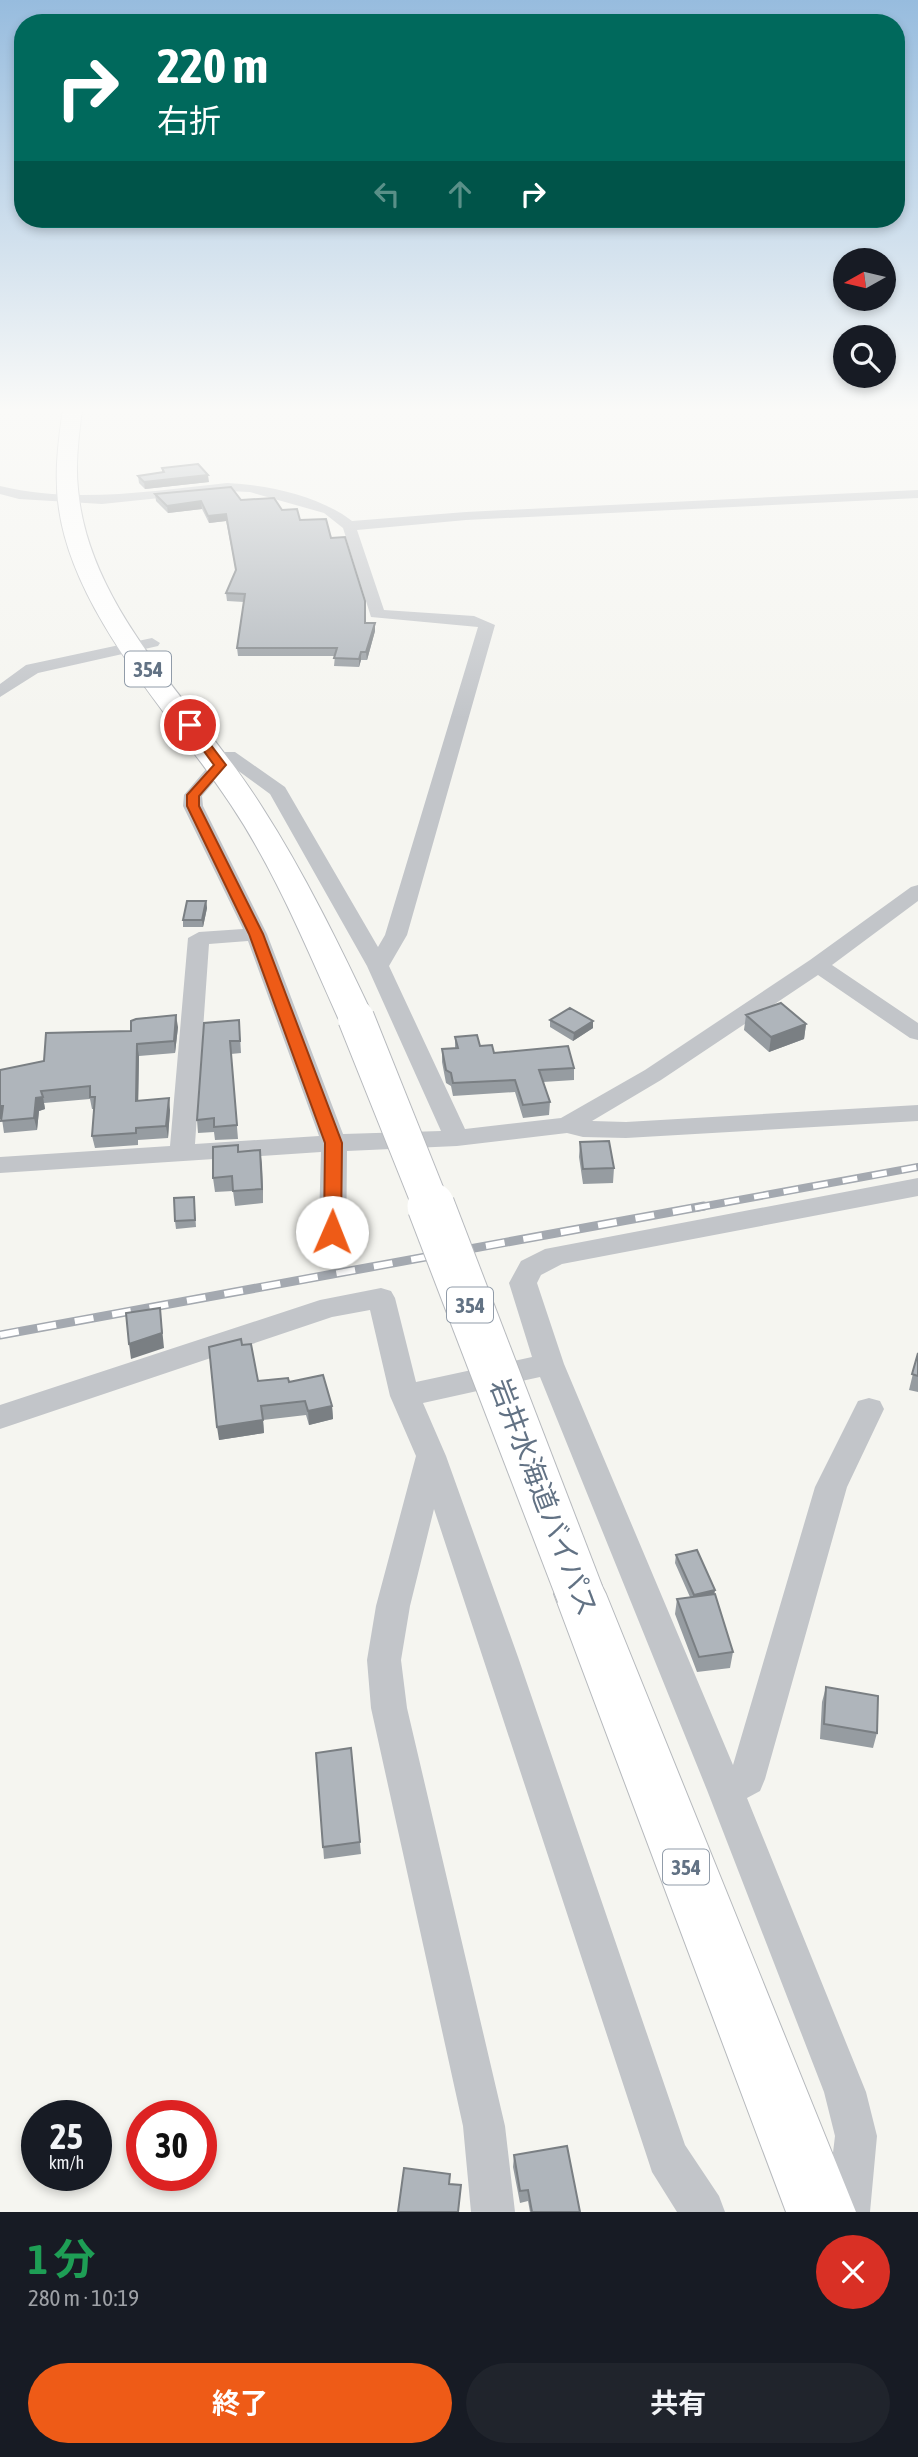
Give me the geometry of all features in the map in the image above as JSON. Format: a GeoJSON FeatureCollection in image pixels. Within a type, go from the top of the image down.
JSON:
{"type":"FeatureCollection","features":[{"type":"Feature","properties":{"kind":"highway","name":"岩井水海道バイパス"},"geometry":{"type":"LineString","coordinates":[[84,512],[120,586],[141,645],[224,760],[281,860],[356,1018],[821,2212]]}},
{"type":"Feature","properties":{"kind":"highway","name":"岩井水海道バイパス"},"geometry":{"type":"LineString","coordinates":[[793,2139],[815,2212]]}},
{"type":"Feature","properties":{"kind":"street"},"geometry":{"type":"LineString","coordinates":[[332,512],[349,526],[374,596],[377,614],[474,621],[487,625],[471,671],[396,935],[378,966]]}},
{"type":"Feature","properties":{"kind":"street"},"geometry":{"type":"LineString","coordinates":[[349,526],[544,512]]}},
{"type":"Feature","properties":{"kind":"street"},"geometry":{"type":"LineString","coordinates":[[0,692],[32,669],[141,645]]}},
{"type":"Feature","properties":{"kind":"street"},"geometry":{"type":"LineString","coordinates":[[332,1255],[334,1143],[256,934],[193,806],[193,795],[224,760],[278,791],[378,966],[457,1138]]}},
{"type":"Feature","properties":{"kind":"street"},"geometry":{"type":"LineString","coordinates":[[567,1125],[653,1075],[818,965],[918,891]]}},
{"type":"Feature","properties":{"kind":"street"},"geometry":{"type":"LineString","coordinates":[[182,1155],[199,938],[256,934]]}},
{"type":"Feature","properties":{"kind":"street"},"geometry":{"type":"LineString","coordinates":[[818,965],[918,1033]]}},
{"type":"Feature","properties":{"kind":"street"},"geometry":{"type":"LineString","coordinates":[[0,1165],[334,1143],[457,1138],[567,1125],[583,1129],[626,1130],[918,1113]]}},
{"type":"Feature","properties":{"kind":"street"},"geometry":{"type":"LineString","coordinates":[[848,2212],[856,2136],[845,2092],[726,1790],[549,1364],[523,1283],[531,1268],[555,1256],[918,1187]]}},
{"type":"Feature","properties":{"kind":"street"},"geometry":{"type":"LineString","coordinates":[[0,1417],[330,1307],[381,1298],[405,1396],[431,1456],[501,1657],[667,2157],[703,2212]]}},
{"type":"Feature","properties":{"kind":"street"},"geometry":{"type":"LineString","coordinates":[[405,1396],[549,1364]]}},
{"type":"Feature","properties":{"kind":"street"},"geometry":{"type":"LineString","coordinates":[[726,1790],[747,1779],[831,1487],[869,1409]]}},
{"type":"Feature","properties":{"kind":"street"},"geometry":{"type":"LineString","coordinates":[[431,1456],[393,1606],[384,1660],[389,1708],[484,2126],[493,2212]]}},
{"type":"Feature","properties":{"kind":"building"},"geometry":{"type":"Polygon","coordinates":[[[206,512],[298,512],[300,520],[326,519],[331,538],[345,537],[365,601],[365,623],[375,623],[366,652],[361,652],[359,659],[334,658],[337,648],[237,648],[245,594],[226,593],[236,570],[226,514],[208,516],[206,512]]]}},
{"type":"Feature","properties":{"kind":"building"},"geometry":{"type":"Polygon","coordinates":[[[187,901],[206,901],[202,920],[183,920],[187,901]]]}},
{"type":"Feature","properties":{"kind":"building"},"geometry":{"type":"Polygon","coordinates":[[[781,1003],[806,1024],[771,1037],[746,1015],[781,1003]]]}},
{"type":"Feature","properties":{"kind":"building"},"geometry":{"type":"Polygon","coordinates":[[[570,1008],[593,1021],[574,1033],[550,1020],[570,1008]]]}},
{"type":"Feature","properties":{"kind":"building"},"geometry":{"type":"Polygon","coordinates":[[[176,1015],[174,1041],[137,1044],[136,1101],[169,1098],[166,1126],[136,1128],[136,1133],[92,1136],[95,1097],[90,1097],[90,1086],[41,1091],[43,1097],[36,1098],[34,1118],[1,1121],[3,1106],[0,1106],[0,1070],[44,1061],[46,1033],[131,1031],[131,1021],[136,1019],[176,1015]]]}},
{"type":"Feature","properties":{"kind":"building"},"geometry":{"type":"Polygon","coordinates":[[[239,1020],[240,1041],[230,1041],[237,1125],[214,1127],[214,1118],[197,1120],[204,1023],[239,1020]]]}},
{"type":"Feature","properties":{"kind":"building"},"geometry":{"type":"Polygon","coordinates":[[[477,1035],[480,1046],[492,1045],[494,1053],[568,1046],[574,1068],[539,1070],[550,1102],[523,1105],[515,1080],[453,1083],[451,1073],[446,1070],[442,1049],[458,1048],[455,1037],[477,1035]]]}},
{"type":"Feature","properties":{"kind":"building"},"geometry":{"type":"Polygon","coordinates":[[[609,1141],[614,1168],[583,1169],[580,1142],[609,1141]]]}},
{"type":"Feature","properties":{"kind":"building"},"geometry":{"type":"Polygon","coordinates":[[[238,1145],[238,1152],[260,1150],[262,1189],[233,1191],[232,1176],[213,1178],[213,1147],[238,1145]]]}},
{"type":"Feature","properties":{"kind":"building"},"geometry":{"type":"Polygon","coordinates":[[[194,1197],[195,1220],[175,1221],[174,1198],[194,1197]]]}},
{"type":"Feature","properties":{"kind":"building"},"geometry":{"type":"Polygon","coordinates":[[[160,1308],[162,1333],[129,1344],[126,1313],[160,1308]]]}},
{"type":"Feature","properties":{"kind":"building"},"geometry":{"type":"Polygon","coordinates":[[[241,1339],[242,1345],[251,1344],[258,1381],[288,1378],[289,1382],[323,1375],[332,1406],[308,1411],[305,1401],[261,1406],[263,1420],[217,1427],[209,1347],[241,1339]]]}},
{"type":"Feature","properties":{"kind":"building"},"geometry":{"type":"Polygon","coordinates":[[[918,1353],[918,1376],[912,1374],[918,1353]]]}},
{"type":"Feature","properties":{"kind":"building"},"geometry":{"type":"Polygon","coordinates":[[[697,1550],[715,1590],[694,1595],[676,1555],[697,1550]]]}},
{"type":"Feature","properties":{"kind":"building"},"geometry":{"type":"Polygon","coordinates":[[[715,1594],[733,1652],[699,1657],[677,1599],[715,1594]]]}},
{"type":"Feature","properties":{"kind":"building"},"geometry":{"type":"Polygon","coordinates":[[[826,1687],[878,1696],[877,1733],[824,1724],[826,1687]]]}},
{"type":"Feature","properties":{"kind":"building"},"geometry":{"type":"Polygon","coordinates":[[[351,1748],[360,1842],[323,1847],[316,1753],[351,1748]]]}},
{"type":"Feature","properties":{"kind":"building"},"geometry":{"type":"Polygon","coordinates":[[[567,2146],[580,2212],[532,2212],[528,2190],[520,2191],[514,2155],[567,2146]]]}},
{"type":"Feature","properties":{"kind":"building"},"geometry":{"type":"Polygon","coordinates":[[[404,2168],[450,2174],[449,2184],[461,2185],[458,2212],[398,2212],[404,2168]]]}},
{"type":"Feature","properties":{"kind":"railway"},"geometry":{"type":"LineString","coordinates":[[695,1208],[918,1167]]}},
{"type":"Feature","properties":{"kind":"railway"},"geometry":{"type":"LineString","coordinates":[[0,1335],[704,1206]]}},
{"type":"Feature","properties":{"kind":"route"},"geometry":{"type":"LineString","coordinates":[[190,725],[220,765],[193,795],[193,806],[256,934],[334,1143],[332,1232]]}}]}
